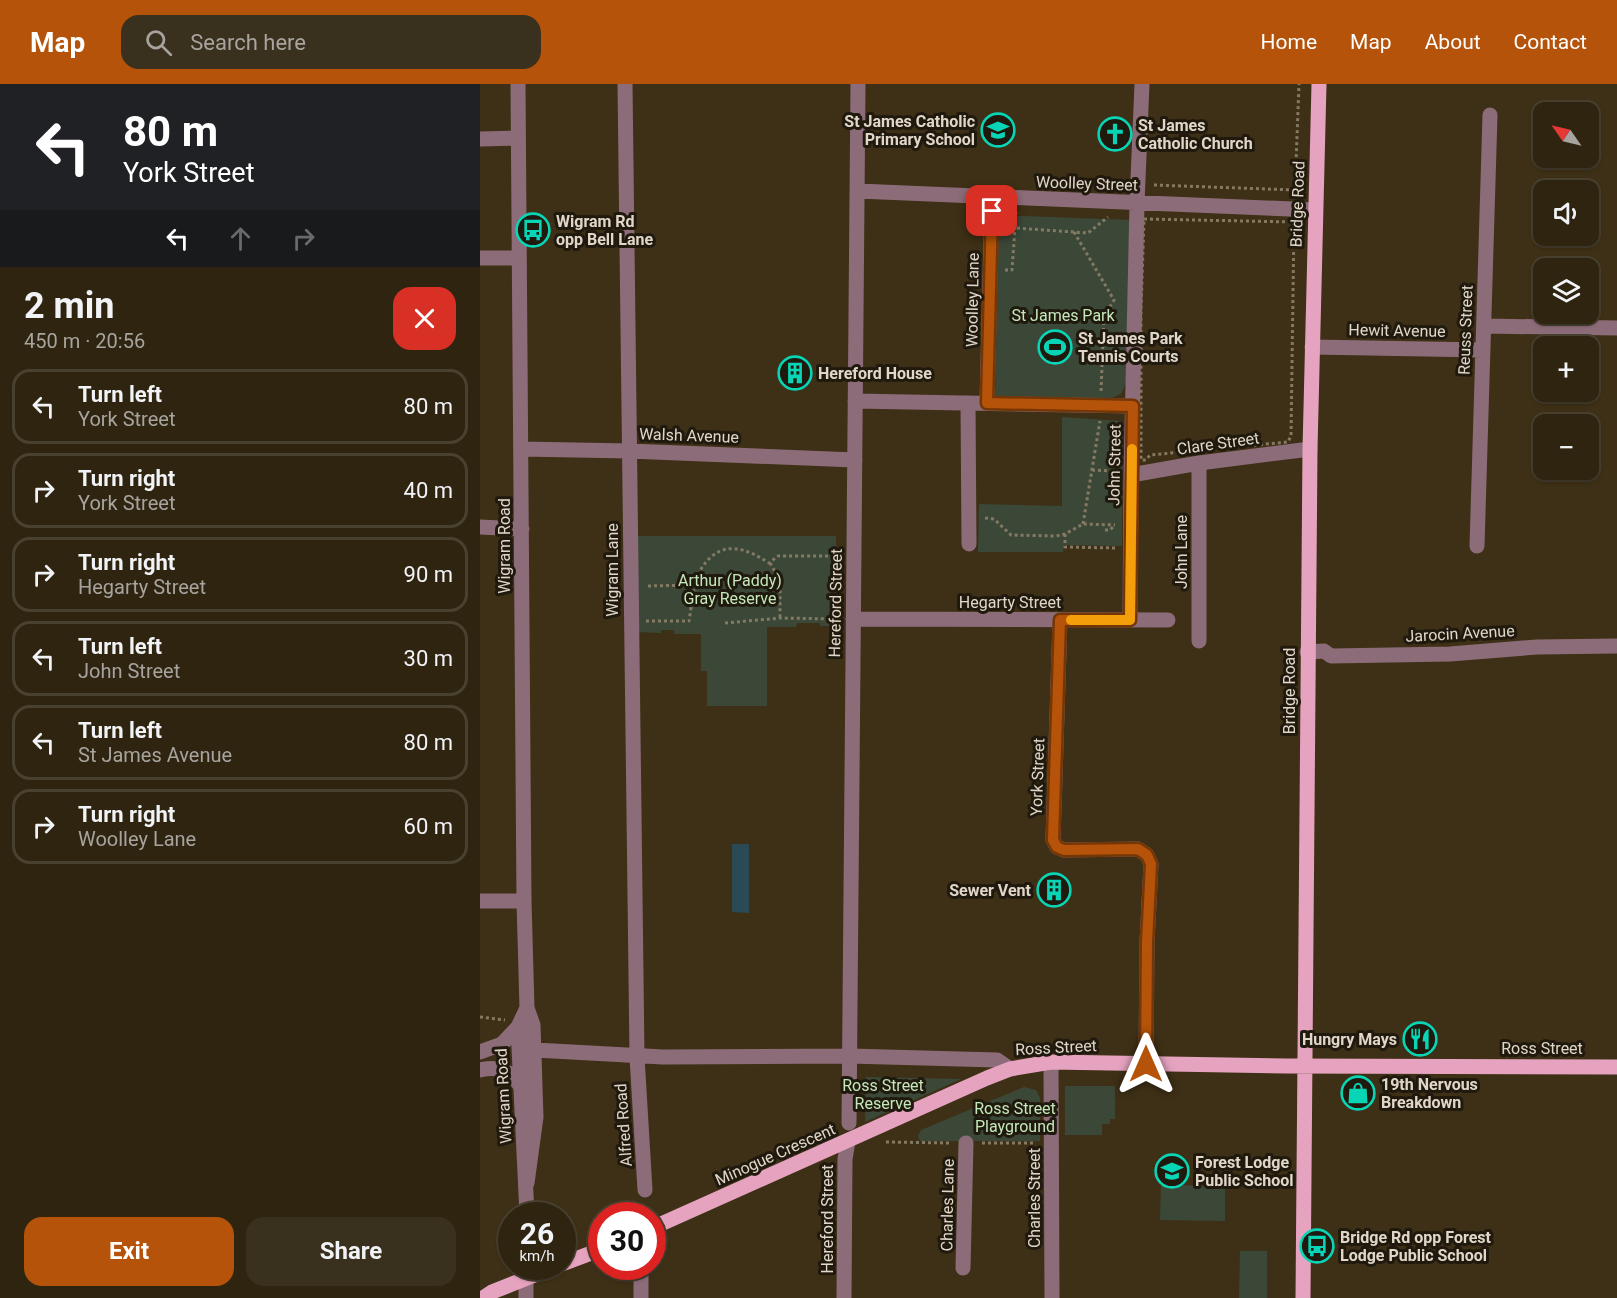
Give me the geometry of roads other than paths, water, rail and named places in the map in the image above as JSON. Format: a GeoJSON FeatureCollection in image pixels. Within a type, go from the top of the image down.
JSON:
{"type":"FeatureCollection","features":[{"type":"Feature","properties":{"kind":"main road","name":"Bridge Road"},"geometry":{"type":"LineString","coordinates":[[1303,1298],[1307,652],[1319,84]]}},
{"type":"Feature","properties":{"kind":"main road","name":"Ross Street"},"geometry":{"type":"LineString","coordinates":[[1010,1069],[1051,1062],[1617,1067]]}},
{"type":"Feature","properties":{"kind":"main road","name":"Minogue Crescent"},"geometry":{"type":"LineString","coordinates":[[666,1222],[1010,1069]]}},
{"type":"Feature","properties":{"kind":"main road"},"geometry":{"type":"LineString","coordinates":[[483,1298],[512,1280]]}},
{"type":"Feature","properties":{"kind":"street","name":"Wigram Road"},"geometry":{"type":"LineString","coordinates":[[518,84],[524,901],[527,1008],[533,1026],[535,1050],[536,1117],[527,1184]]}},
{"type":"Feature","properties":{"kind":"street","name":"Wigram Lane"},"geometry":{"type":"LineString","coordinates":[[625,84],[637,1057]]}},
{"type":"Feature","properties":{"kind":"street","name":"Hereford Street"},"geometry":{"type":"LineString","coordinates":[[849,1123],[858,84]]}},
{"type":"Feature","properties":{"kind":"street","name":"John Street"},"geometry":{"type":"LineString","coordinates":[[1130,620],[1137,203],[1142,84]]}},
{"type":"Feature","properties":{"kind":"street","name":"Reuss Street"},"geometry":{"type":"LineString","coordinates":[[1477,546],[1490,115]]}},
{"type":"Feature","properties":{"kind":"street"},"geometry":{"type":"LineString","coordinates":[[480,139],[518,138]]}},
{"type":"Feature","properties":{"kind":"street","name":"Woolley Street"},"geometry":{"type":"LineString","coordinates":[[858,191],[1315,210]]}},
{"type":"Feature","properties":{"kind":"street","name":"Woolley Lane"},"geometry":{"type":"LineString","coordinates":[[987,403],[992,197]]}},
{"type":"Feature","properties":{"kind":"street"},"geometry":{"type":"LineString","coordinates":[[480,258],[519,258]]}},
{"type":"Feature","properties":{"kind":"street"},"geometry":{"type":"LineString","coordinates":[[1484,326],[1617,328]]}},
{"type":"Feature","properties":{"kind":"street","name":"Hewit Avenue"},"geometry":{"type":"LineString","coordinates":[[1312,347],[1483,350]]}},
{"type":"Feature","properties":{"kind":"street"},"geometry":{"type":"LineString","coordinates":[[855,400],[1133,406]]}},
{"type":"Feature","properties":{"kind":"street"},"geometry":{"type":"LineString","coordinates":[[968,403],[969,544]]}},
{"type":"Feature","properties":{"kind":"street","name":"Walsh Avenue"},"geometry":{"type":"LineString","coordinates":[[522,449],[855,460]]}},
{"type":"Feature","properties":{"kind":"street","name":"Clare Street"},"geometry":{"type":"LineString","coordinates":[[1131,475],[1199,463],[1310,449]]}},
{"type":"Feature","properties":{"kind":"street","name":"John Lane"},"geometry":{"type":"LineString","coordinates":[[1199,463],[1199,641]]}},
{"type":"Feature","properties":{"kind":"street"},"geometry":{"type":"LineString","coordinates":[[480,527],[522,529]]}},
{"type":"Feature","properties":{"kind":"street","name":"Hegarty Street"},"geometry":{"type":"LineString","coordinates":[[853,619],[1168,620]]}},
{"type":"Feature","properties":{"kind":"street","name":"York Street"},"geometry":{"type":"LineString","coordinates":[[1060,620],[1053,840],[1057,847],[1064,850],[1138,849],[1147,855],[1151,864],[1147,942],[1146,1064]]}},
{"type":"Feature","properties":{"kind":"street","name":"Jarocin Avenue"},"geometry":{"type":"LineString","coordinates":[[1307,652],[1324,651],[1331,656],[1450,654],[1537,647],[1617,646]]}},
{"type":"Feature","properties":{"kind":"street"},"geometry":{"type":"LineString","coordinates":[[480,901],[524,901]]}},
{"type":"Feature","properties":{"kind":"street","name":"Wigram Road"},"geometry":{"type":"LineString","coordinates":[[527,1008],[513,1024],[521,1087],[527,1202]]}},
{"type":"Feature","properties":{"kind":"street"},"geometry":{"type":"LineString","coordinates":[[480,1052],[502,1044],[513,1024]]}},
{"type":"Feature","properties":{"kind":"street","name":"Ross Street"},"geometry":{"type":"LineString","coordinates":[[535,1050],[637,1057],[849,1056],[997,1060],[1010,1069]]}},
{"type":"Feature","properties":{"kind":"street","name":"Alfred Road"},"geometry":{"type":"LineString","coordinates":[[637,1057],[645,1190]]}},
{"type":"Feature","properties":{"kind":"street","name":"Charles Street"},"geometry":{"type":"LineString","coordinates":[[1051,1062],[1052,1298]]}},
{"type":"Feature","properties":{"kind":"street"},"geometry":{"type":"LineString","coordinates":[[480,1070],[503,1069],[511,1074],[521,1087]]}},
{"type":"Feature","properties":{"kind":"street","name":"Hereford Street"},"geometry":{"type":"LineString","coordinates":[[844,1298],[845,1159],[848,1141]]}},
{"type":"Feature","properties":{"kind":"street","name":"Charles Lane"},"geometry":{"type":"LineString","coordinates":[[963,1268],[966,1143]]}},
{"type":"Feature","properties":{"kind":"street"},"geometry":{"type":"LineString","coordinates":[[526,1280],[526,1298]]}},
{"type":"Feature","properties":{"kind":"street"},"geometry":{"type":"LineString","coordinates":[[640,1298],[641,1280]]}},
{"type":"Feature","properties":{"kind":"water"},"geometry":{"type":"Polygon","coordinates":[[[732,844],[749,844],[749,913],[732,912],[732,844]]]}},
{"type":"Feature","properties":{"kind":"place","name":"St James Catholic Primary School"},"geometry":{"type":"Point","coordinates":[998,130]}},
{"type":"Feature","properties":{"kind":"place","name":"St James Catholic Church"},"geometry":{"type":"Point","coordinates":[1115,134]}},
{"type":"Feature","properties":{"kind":"place","name":"Wigram Rd opp Bell Lane"},"geometry":{"type":"Point","coordinates":[533,230]}},
{"type":"Feature","properties":{"kind":"place","name":"St James Park Tennis Courts"},"geometry":{"type":"Point","coordinates":[1055,347]}},
{"type":"Feature","properties":{"kind":"place","name":"Hereford House"},"geometry":{"type":"Point","coordinates":[795,373]}},
{"type":"Feature","properties":{"kind":"place","name":"Sewer Vent"},"geometry":{"type":"Point","coordinates":[1054,890]}},
{"type":"Feature","properties":{"kind":"place","name":"Hungry Mays"},"geometry":{"type":"Point","coordinates":[1420,1039]}},
{"type":"Feature","properties":{"kind":"place","name":"19th Nervous Breakdown"},"geometry":{"type":"Point","coordinates":[1358,1093]}},
{"type":"Feature","properties":{"kind":"place","name":"Forest Lodge Public School"},"geometry":{"type":"Point","coordinates":[1172,1171]}},
{"type":"Feature","properties":{"kind":"place","name":"Bridge Rd opp Forest Lodge Public School"},"geometry":{"type":"Point","coordinates":[1317,1246]}},
{"type":"Feature","properties":{"kind":"park label","name":"St James Park"},"geometry":{"type":"Point","coordinates":[1063,315]}},
{"type":"Feature","properties":{"kind":"park label","name":"Arthur (Paddy) Gray Reserve"},"geometry":{"type":"Point","coordinates":[730,589]}},
{"type":"Feature","properties":{"kind":"park label","name":"Ross Street Reserve"},"geometry":{"type":"Point","coordinates":[883,1094]}},
{"type":"Feature","properties":{"kind":"park label","name":"Ross Street Playground"},"geometry":{"type":"Point","coordinates":[1015,1117]}}]}
